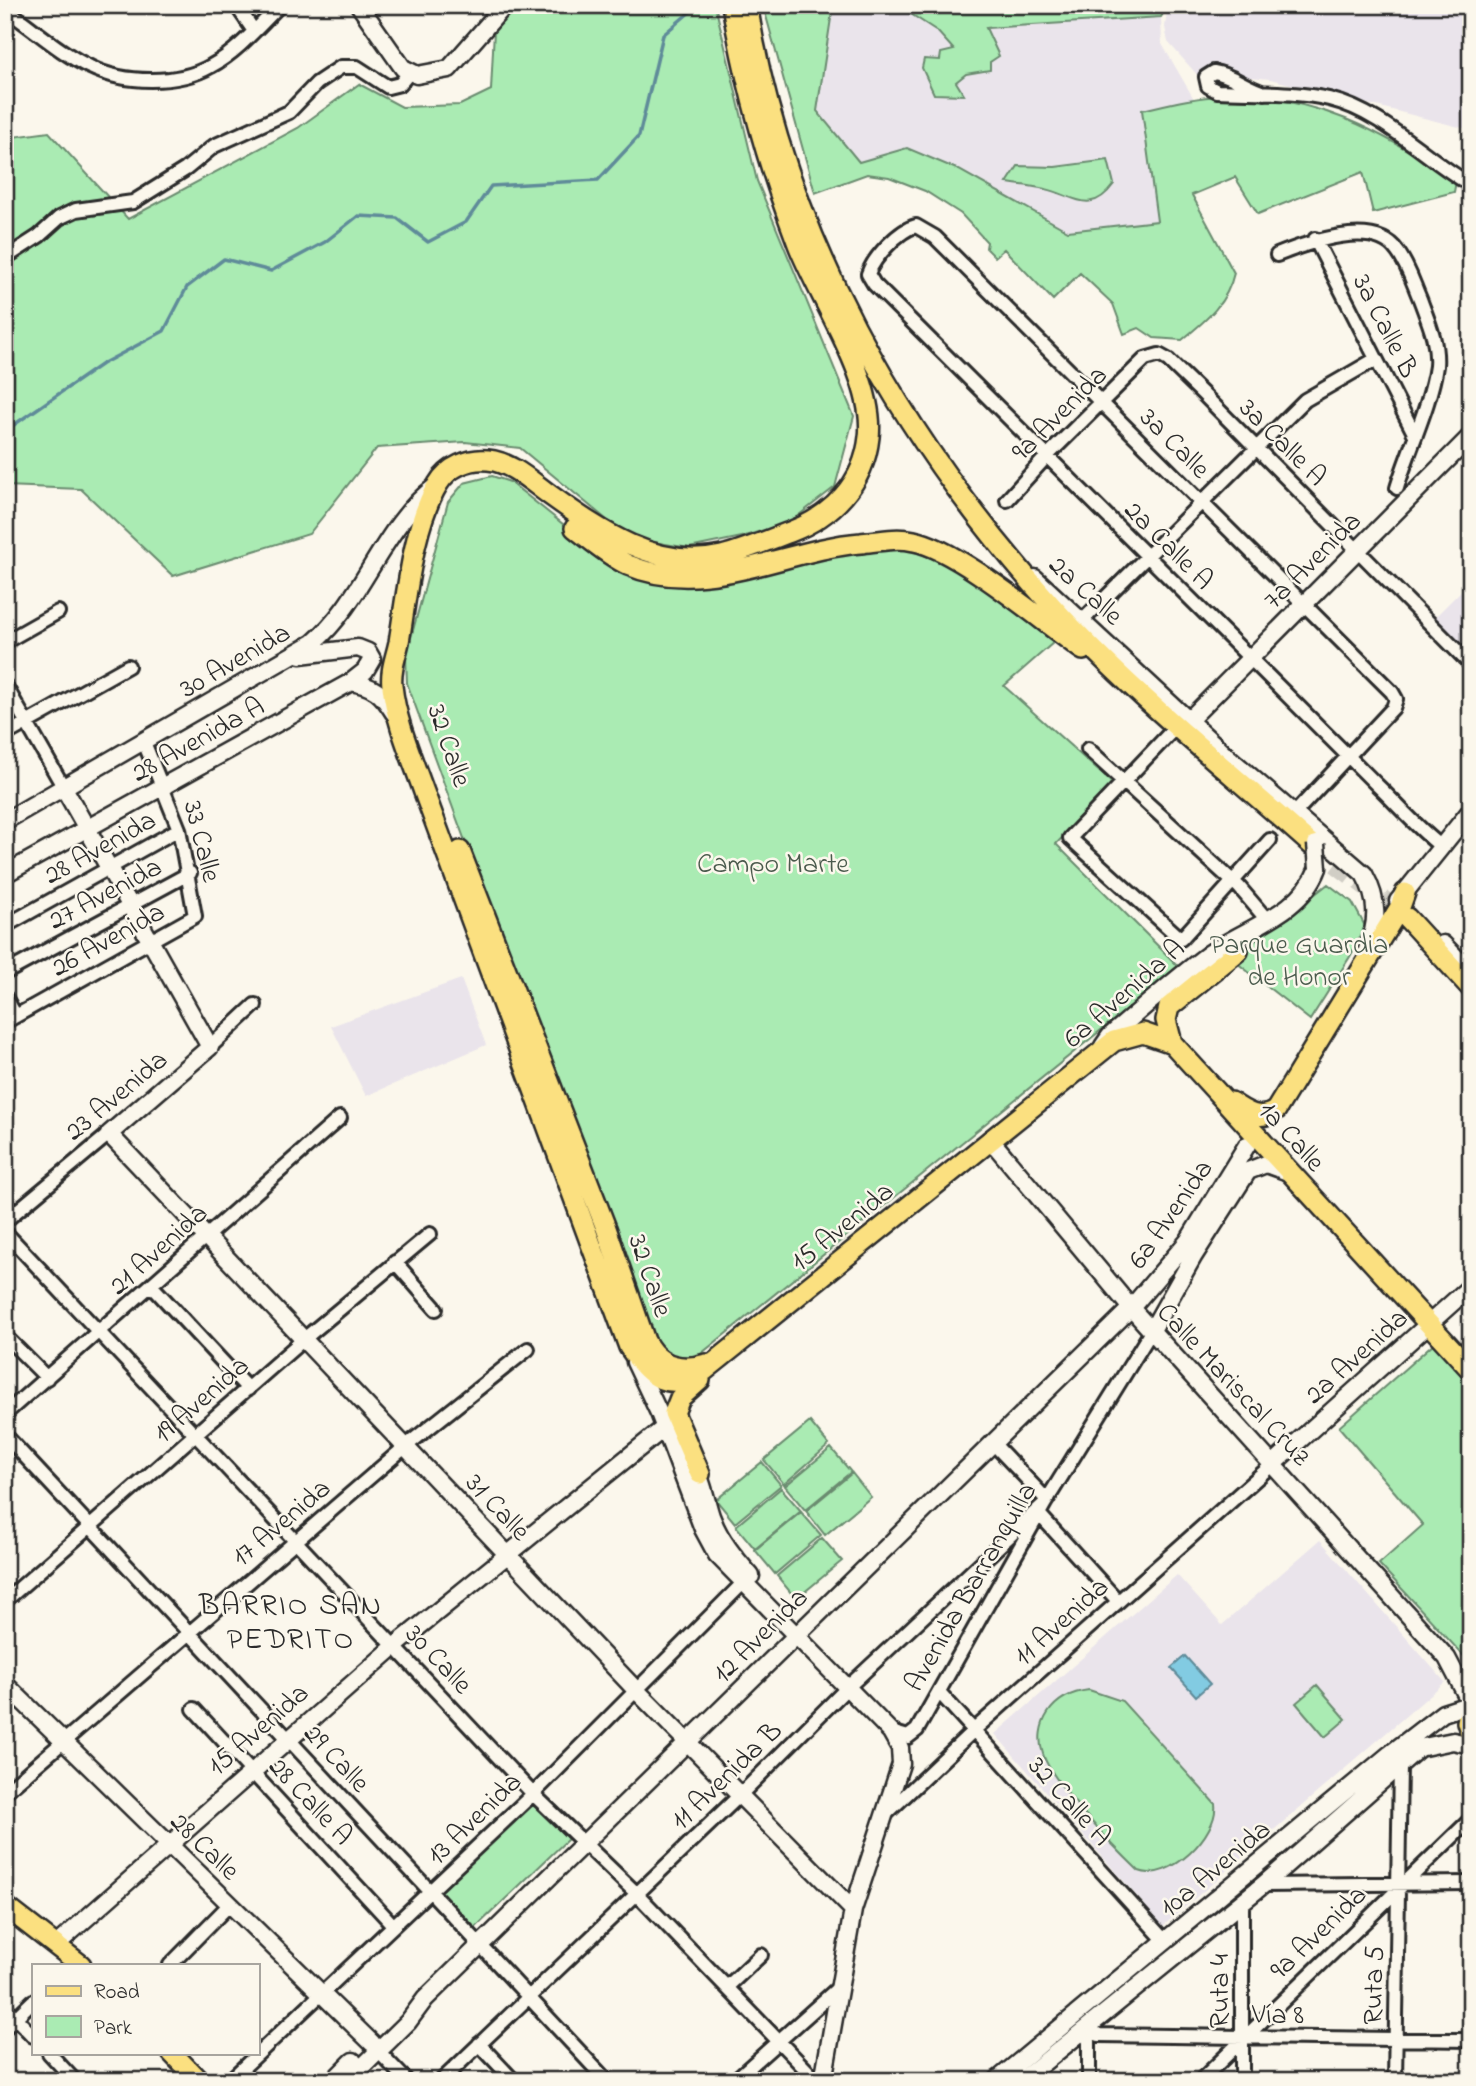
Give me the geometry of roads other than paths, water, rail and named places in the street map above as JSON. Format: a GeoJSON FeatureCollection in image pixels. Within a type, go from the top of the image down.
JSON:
{"type":"FeatureCollection","features":[{"type":"Feature","properties":{"kind":"main road"},"geometry":{"type":"LineString","coordinates":[[397,653],[420,532],[438,484],[451,470],[468,462],[487,460],[506,464],[598,529],[621,541],[667,557],[701,559],[742,550],[818,519],[846,494],[861,470],[869,435],[865,393],[799,247],[774,176],[752,108],[732,5]]}},
{"type":"Feature","properties":{"kind":"main road"},"geometry":{"type":"LineString","coordinates":[[747,5],[768,111],[781,155],[829,278],[876,367],[924,444],[968,507],[1016,564]]}},
{"type":"Feature","properties":{"kind":"main road"},"geometry":{"type":"LineString","coordinates":[[506,464],[537,498],[613,556],[641,570],[679,576],[721,574],[840,544],[904,539],[927,544],[964,563],[1130,682]]}},
{"type":"Feature","properties":{"kind":"main road","name":"2a Calle"},"geometry":{"type":"LineString","coordinates":[[1016,564],[1054,607],[1130,682],[1315,845]]}},
{"type":"Feature","properties":{"kind":"main road","name":"32 Calle"},"geometry":{"type":"LineString","coordinates":[[397,653],[391,680],[402,726],[629,1347],[651,1374],[672,1383],[695,1377],[726,1355]]}},
{"type":"Feature","properties":{"kind":"main road","name":"32 Calle"},"geometry":{"type":"LineString","coordinates":[[397,653],[402,690],[429,772],[606,1228],[645,1341],[656,1357],[677,1367],[695,1367],[726,1355]]}},
{"type":"Feature","properties":{"kind":"main road"},"geometry":{"type":"LineString","coordinates":[[1219,1093],[1257,1116],[1276,1110],[1400,907],[1405,893]]}},
{"type":"Feature","properties":{"kind":"main road"},"geometry":{"type":"LineString","coordinates":[[1407,918],[1471,988]]}},
{"type":"Feature","properties":{"kind":"main road"},"geometry":{"type":"LineString","coordinates":[[1172,1044],[1166,1020],[1168,1007],[1238,951]]}},
{"type":"Feature","properties":{"kind":"main road","name":"1a Calle"},"geometry":{"type":"LineString","coordinates":[[1097,1054],[1119,1038],[1136,1033],[1151,1035],[1172,1044],[1471,1370]]}},
{"type":"Feature","properties":{"kind":"main road","name":"6a Avenida A"},"geometry":{"type":"LineString","coordinates":[[990,1139],[1097,1054]]}},
{"type":"Feature","properties":{"kind":"main road","name":"15 Avenida"},"geometry":{"type":"LineString","coordinates":[[726,1355],[990,1139]]}},
{"type":"Feature","properties":{"kind":"main road"},"geometry":{"type":"LineString","coordinates":[[700,1474],[675,1416],[675,1408],[680,1398],[726,1355]]}},
{"type":"Feature","properties":{"kind":"main road"},"geometry":{"type":"LineString","coordinates":[[1471,1704],[1467,1722],[1471,1735]]}},
{"type":"Feature","properties":{"kind":"main road"},"geometry":{"type":"LineString","coordinates":[[5,1906],[80,1964]]}},
{"type":"Feature","properties":{"kind":"main road"},"geometry":{"type":"LineString","coordinates":[[173,2054],[199,2081]]}},
{"type":"Feature","properties":{"kind":"street"},"geometry":{"type":"LineString","coordinates":[[236,5],[254,31]]}},
{"type":"Feature","properties":{"kind":"street"},"geometry":{"type":"LineString","coordinates":[[5,9],[90,68],[147,80],[173,78],[210,67],[254,31],[280,5]]}},
{"type":"Feature","properties":{"kind":"street"},"geometry":{"type":"LineString","coordinates":[[359,5],[409,73]]}},
{"type":"Feature","properties":{"kind":"street"},"geometry":{"type":"LineString","coordinates":[[409,73],[434,74],[449,69],[505,5]]}},
{"type":"Feature","properties":{"kind":"street"},"geometry":{"type":"LineString","coordinates":[[5,258],[39,236],[59,218],[76,210],[133,202],[186,169],[214,146],[289,112],[317,83],[341,67],[357,67],[388,87],[400,84],[409,73]]}},
{"type":"Feature","properties":{"kind":"street"},"geometry":{"type":"LineString","coordinates":[[1265,93],[1329,99],[1352,108],[1409,141],[1469,185]]}},
{"type":"Feature","properties":{"kind":"street","name":"3a Calle"},"geometry":{"type":"LineString","coordinates":[[871,279],[871,264],[908,228],[916,226],[935,237],[1303,603],[1396,699],[1393,708],[1348,756]]}},
{"type":"Feature","properties":{"kind":"street"},"geometry":{"type":"LineString","coordinates":[[1277,255],[1315,239],[1366,234],[1382,239],[1397,250],[1435,337],[1436,365],[1397,488]]}},
{"type":"Feature","properties":{"kind":"street","name":"3a Calle B"},"geometry":{"type":"LineString","coordinates":[[1315,239],[1414,433]]}},
{"type":"Feature","properties":{"kind":"street","name":"2a Calle A"},"geometry":{"type":"LineString","coordinates":[[871,279],[1442,847]]}},
{"type":"Feature","properties":{"kind":"street","name":"3a Calle A"},"geometry":{"type":"LineString","coordinates":[[1145,359],[1159,355],[1168,360],[1471,664]]}},
{"type":"Feature","properties":{"kind":"street","name":"9a Avenida"},"geometry":{"type":"LineString","coordinates":[[1007,500],[1047,456],[1145,359]]}},
{"type":"Feature","properties":{"kind":"street"},"geometry":{"type":"LineString","coordinates":[[1082,621],[1305,400],[1376,359]]}},
{"type":"Feature","properties":{"kind":"street","name":"7a Avenida"},"geometry":{"type":"LineString","coordinates":[[1189,720],[1471,436]]}},
{"type":"Feature","properties":{"kind":"street","name":"30 Avenida"},"geometry":{"type":"LineString","coordinates":[[5,821],[295,655],[326,632],[410,512],[438,484]]}},
{"type":"Feature","properties":{"kind":"street","name":"2a Calle"},"geometry":{"type":"LineString","coordinates":[[1016,564],[1046,585],[1189,720],[1298,819],[1364,874],[1371,887],[1377,922],[1366,953]]}},
{"type":"Feature","properties":{"kind":"street"},"geometry":{"type":"LineString","coordinates":[[5,642],[58,612]]}},
{"type":"Feature","properties":{"kind":"street"},"geometry":{"type":"LineString","coordinates":[[295,655],[363,649],[372,659],[365,671],[351,682]]}},
{"type":"Feature","properties":{"kind":"street"},"geometry":{"type":"LineString","coordinates":[[5,735],[128,666]]}},
{"type":"Feature","properties":{"kind":"street"},"geometry":{"type":"LineString","coordinates":[[351,682],[381,692],[402,726]]}},
{"type":"Feature","properties":{"kind":"street","name":"28 Avenida A"},"geometry":{"type":"LineString","coordinates":[[5,874],[351,682]]}},
{"type":"Feature","properties":{"kind":"street"},"geometry":{"type":"LineString","coordinates":[[5,685],[210,1047]]}},
{"type":"Feature","properties":{"kind":"street"},"geometry":{"type":"LineString","coordinates":[[1169,734],[1070,838],[1181,939],[1270,840]]}},
{"type":"Feature","properties":{"kind":"street","name":"33 Calle"},"geometry":{"type":"LineString","coordinates":[[144,742],[180,830],[190,873],[195,916]]}},
{"type":"Feature","properties":{"kind":"street"},"geometry":{"type":"LineString","coordinates":[[1088,749],[1233,881],[1268,921]]}},
{"type":"Feature","properties":{"kind":"street"},"geometry":{"type":"LineString","coordinates":[[1298,819],[1348,756]]}},
{"type":"Feature","properties":{"kind":"street"},"geometry":{"type":"LineString","coordinates":[[1276,1098],[1405,893],[1471,810]]}},
{"type":"Feature","properties":{"kind":"street","name":"6a Avenida A"},"geometry":{"type":"LineString","coordinates":[[1097,1054],[1110,1036],[1212,952],[1268,921],[1309,886],[1318,868],[1315,845],[1298,819]]}},
{"type":"Feature","properties":{"kind":"street","name":"28 Avenida"},"geometry":{"type":"LineString","coordinates":[[5,926],[180,830]]}},
{"type":"Feature","properties":{"kind":"street","name":"27 Avenida"},"geometry":{"type":"LineString","coordinates":[[5,973],[190,873]]}},
{"type":"Feature","properties":{"kind":"street"},"geometry":{"type":"LineString","coordinates":[[1405,893],[1408,906],[1471,973]]}},
{"type":"Feature","properties":{"kind":"street","name":"26 Avenida"},"geometry":{"type":"LineString","coordinates":[[10,1019],[195,916]]}},
{"type":"Feature","properties":{"kind":"street"},"geometry":{"type":"LineString","coordinates":[[5,997],[10,1019]]}},
{"type":"Feature","properties":{"kind":"street","name":"23 Avenida"},"geometry":{"type":"LineString","coordinates":[[5,1221],[109,1135],[255,1004]]}},
{"type":"Feature","properties":{"kind":"street","name":"21 Avenida"},"geometry":{"type":"LineString","coordinates":[[5,1414],[340,1118]]}},
{"type":"Feature","properties":{"kind":"street","name":"31 Calle"},"geometry":{"type":"LineString","coordinates":[[109,1135],[738,1797],[853,1910]]}},
{"type":"Feature","properties":{"kind":"street","name":"Calle Mariscal Cruz"},"geometry":{"type":"LineString","coordinates":[[990,1139],[1131,1308],[1464,1675]]}},
{"type":"Feature","properties":{"kind":"street","name":"6a Avenida"},"geometry":{"type":"LineString","coordinates":[[1131,1308],[1188,1241],[1247,1145]]}},
{"type":"Feature","properties":{"kind":"street","name":"Avenida Barranquilla"},"geometry":{"type":"LineString","coordinates":[[891,1732],[908,1737],[917,1730],[1044,1506],[1152,1330],[1193,1257],[1248,1171],[1266,1164],[1288,1172]]}},
{"type":"Feature","properties":{"kind":"street","name":"30 Calle"},"geometry":{"type":"LineString","coordinates":[[5,1232],[533,1794],[636,1893],[820,2081]]}},
{"type":"Feature","properties":{"kind":"street","name":"19 Avenida"},"geometry":{"type":"LineString","coordinates":[[5,1601],[304,1339],[430,1234]]}},
{"type":"Feature","properties":{"kind":"street"},"geometry":{"type":"LineString","coordinates":[[1131,1308],[1147,1301],[1193,1257]]}},
{"type":"Feature","properties":{"kind":"street"},"geometry":{"type":"LineString","coordinates":[[396,1262],[436,1309]]}},
{"type":"Feature","properties":{"kind":"street"},"geometry":{"type":"LineString","coordinates":[[152,1285],[248,1388]]}},
{"type":"Feature","properties":{"kind":"street","name":"2a Avenida"},"geometry":{"type":"LineString","coordinates":[[1273,1463],[1471,1286]]}},
{"type":"Feature","properties":{"kind":"street","name":"12 Avenida"},"geometry":{"type":"LineString","coordinates":[[348,2081],[401,2015],[425,1999],[480,1946],[1131,1308]]}},
{"type":"Feature","properties":{"kind":"street"},"geometry":{"type":"LineString","coordinates":[[5,1336],[47,1378]]}},
{"type":"Feature","properties":{"kind":"street","name":"32 Calle"},"geometry":{"type":"LineString","coordinates":[[629,1347],[662,1420],[708,1540],[717,1555],[849,1686],[891,1732]]}},
{"type":"Feature","properties":{"kind":"street","name":"17 Avenida"},"geometry":{"type":"LineString","coordinates":[[5,1792],[295,1540],[406,1446],[528,1349]]}},
{"type":"Feature","properties":{"kind":"street","name":"32 Calle"},"geometry":{"type":"LineString","coordinates":[[662,1420],[671,1424],[700,1474],[712,1517],[722,1539],[797,1634]]}},
{"type":"Feature","properties":{"kind":"street","name":"15 Avenida"},"geometry":{"type":"LineString","coordinates":[[56,1945],[167,1844],[395,1646],[662,1420]]}},
{"type":"Feature","properties":{"kind":"street","name":"29 Calle"},"geometry":{"type":"LineString","coordinates":[[5,1435],[607,2081]]}},
{"type":"Feature","properties":{"kind":"street"},"geometry":{"type":"LineString","coordinates":[[992,1443],[1118,1601]]}},
{"type":"Feature","properties":{"kind":"street","name":"11 Avenida"},"geometry":{"type":"LineString","coordinates":[[883,1818],[974,1730],[1273,1463]]}},
{"type":"Feature","properties":{"kind":"street","name":"11 Avenida B"},"geometry":{"type":"LineString","coordinates":[[441,2081],[738,1797],[849,1686],[1044,1506]]}},
{"type":"Feature","properties":{"kind":"street","name":"13 Avenida"},"geometry":{"type":"LineString","coordinates":[[259,2052],[533,1794],[744,1582]]}},
{"type":"Feature","properties":{"kind":"street"},"geometry":{"type":"LineString","coordinates":[[1464,1675],[1471,1704]]}},
{"type":"Feature","properties":{"kind":"street"},"geometry":{"type":"LineString","coordinates":[[1449,1711],[1464,1675]]}},
{"type":"Feature","properties":{"kind":"street","name":"28 Calle"},"geometry":{"type":"LineString","coordinates":[[5,1684],[407,2081]]}},
{"type":"Feature","properties":{"kind":"street","name":"32 Calle A"},"geometry":{"type":"LineString","coordinates":[[939,1692],[1166,1942]]}},
{"type":"Feature","properties":{"kind":"street","name":"10a Avenida"},"geometry":{"type":"LineString","coordinates":[[996,2081],[1390,1754],[1449,1711],[1471,1704]]}},
{"type":"Feature","properties":{"kind":"street","name":"28 Calle A"},"geometry":{"type":"LineString","coordinates":[[194,1709],[393,1925]]}},
{"type":"Feature","properties":{"kind":"street"},"geometry":{"type":"LineString","coordinates":[[820,2081],[853,1910],[901,1764],[900,1748],[891,1732]]}},
{"type":"Feature","properties":{"kind":"street","name":"10a Avenida"},"geometry":{"type":"LineString","coordinates":[[1021,2081],[1263,1885],[1427,1744],[1453,1741],[1471,1745]]}},
{"type":"Feature","properties":{"kind":"street","name":"Ruta 5"},"geometry":{"type":"LineString","coordinates":[[1395,2081],[1401,1765]]}},
{"type":"Feature","properties":{"kind":"street","name":"9a Avenida"},"geometry":{"type":"LineString","coordinates":[[1200,2081],[1398,1886],[1415,1875],[1471,1819]]}},
{"type":"Feature","properties":{"kind":"street"},"geometry":{"type":"LineString","coordinates":[[1263,1885],[1398,1886],[1471,1883]]}},
{"type":"Feature","properties":{"kind":"street","name":"Ruta 4"},"geometry":{"type":"LineString","coordinates":[[1242,1902],[1242,2081]]}},
{"type":"Feature","properties":{"kind":"street"},"geometry":{"type":"LineString","coordinates":[[171,1964],[229,1905]]}},
{"type":"Feature","properties":{"kind":"street"},"geometry":{"type":"LineString","coordinates":[[1089,2081],[1089,2027],[1101,2011],[1165,1958],[1168,1952],[1166,1942]]}},
{"type":"Feature","properties":{"kind":"street"},"geometry":{"type":"LineString","coordinates":[[727,1987],[761,1955]]}},
{"type":"Feature","properties":{"kind":"street"},"geometry":{"type":"LineString","coordinates":[[734,2081],[838,1988]]}},
{"type":"Feature","properties":{"kind":"street"},"geometry":{"type":"LineString","coordinates":[[5,2028],[32,2002]]}},
{"type":"Feature","properties":{"kind":"street"},"geometry":{"type":"LineString","coordinates":[[5,2007],[32,2035]]}},
{"type":"Feature","properties":{"kind":"street","name":"Vía 8"},"geometry":{"type":"LineString","coordinates":[[1089,2027],[1099,2035],[1471,2040]]}},
{"type":"Feature","properties":{"kind":"street"},"geometry":{"type":"LineString","coordinates":[[479,2043],[514,2081]]}},
{"type":"Feature","properties":{"kind":"street","name":"12 Avenida"},"geometry":{"type":"LineString","coordinates":[[332,2081],[375,2047]]}},
{"type":"Feature","properties":{"kind":"street"},"geometry":{"type":"LineString","coordinates":[[50,2054],[75,2081]]}},
{"type":"Feature","properties":{"kind":"street"},"geometry":{"type":"LineString","coordinates":[[166,2054],[186,2081]]}},
{"type":"Feature","properties":{"kind":"street","name":"13 Avenida"},"geometry":{"type":"LineString","coordinates":[[229,2081],[257,2054]]}},
{"type":"Feature","properties":{"kind":"water"},"geometry":{"type":"Polygon","coordinates":[[[1185,1656],[1210,1684],[1196,1696],[1171,1668],[1185,1656]]]}},
{"type":"Feature","properties":{"kind":"waterway"},"geometry":{"type":"LineString","coordinates":[[5,431],[102,364],[164,331],[187,287],[224,259],[271,271],[325,242],[358,216],[397,218],[428,242],[466,222],[491,186],[598,180],[639,136],[663,35],[698,5]]}},
{"type":"Feature","properties":{"kind":"tunnel"},"geometry":{"type":"LineString","coordinates":[[1313,846],[1407,918]]}},
{"type":"Feature","properties":{"kind":"district","name":"BARRIO SAN PEDRITO"},"geometry":{"type":"Point","coordinates":[291,1621]}},
{"type":"Feature","properties":{"kind":"park label","name":"Campo Marte"},"geometry":{"type":"Point","coordinates":[773,862]}},
{"type":"Feature","properties":{"kind":"park label","name":"Parque Guardia de Honor"},"geometry":{"type":"Point","coordinates":[1299,959]}}]}
